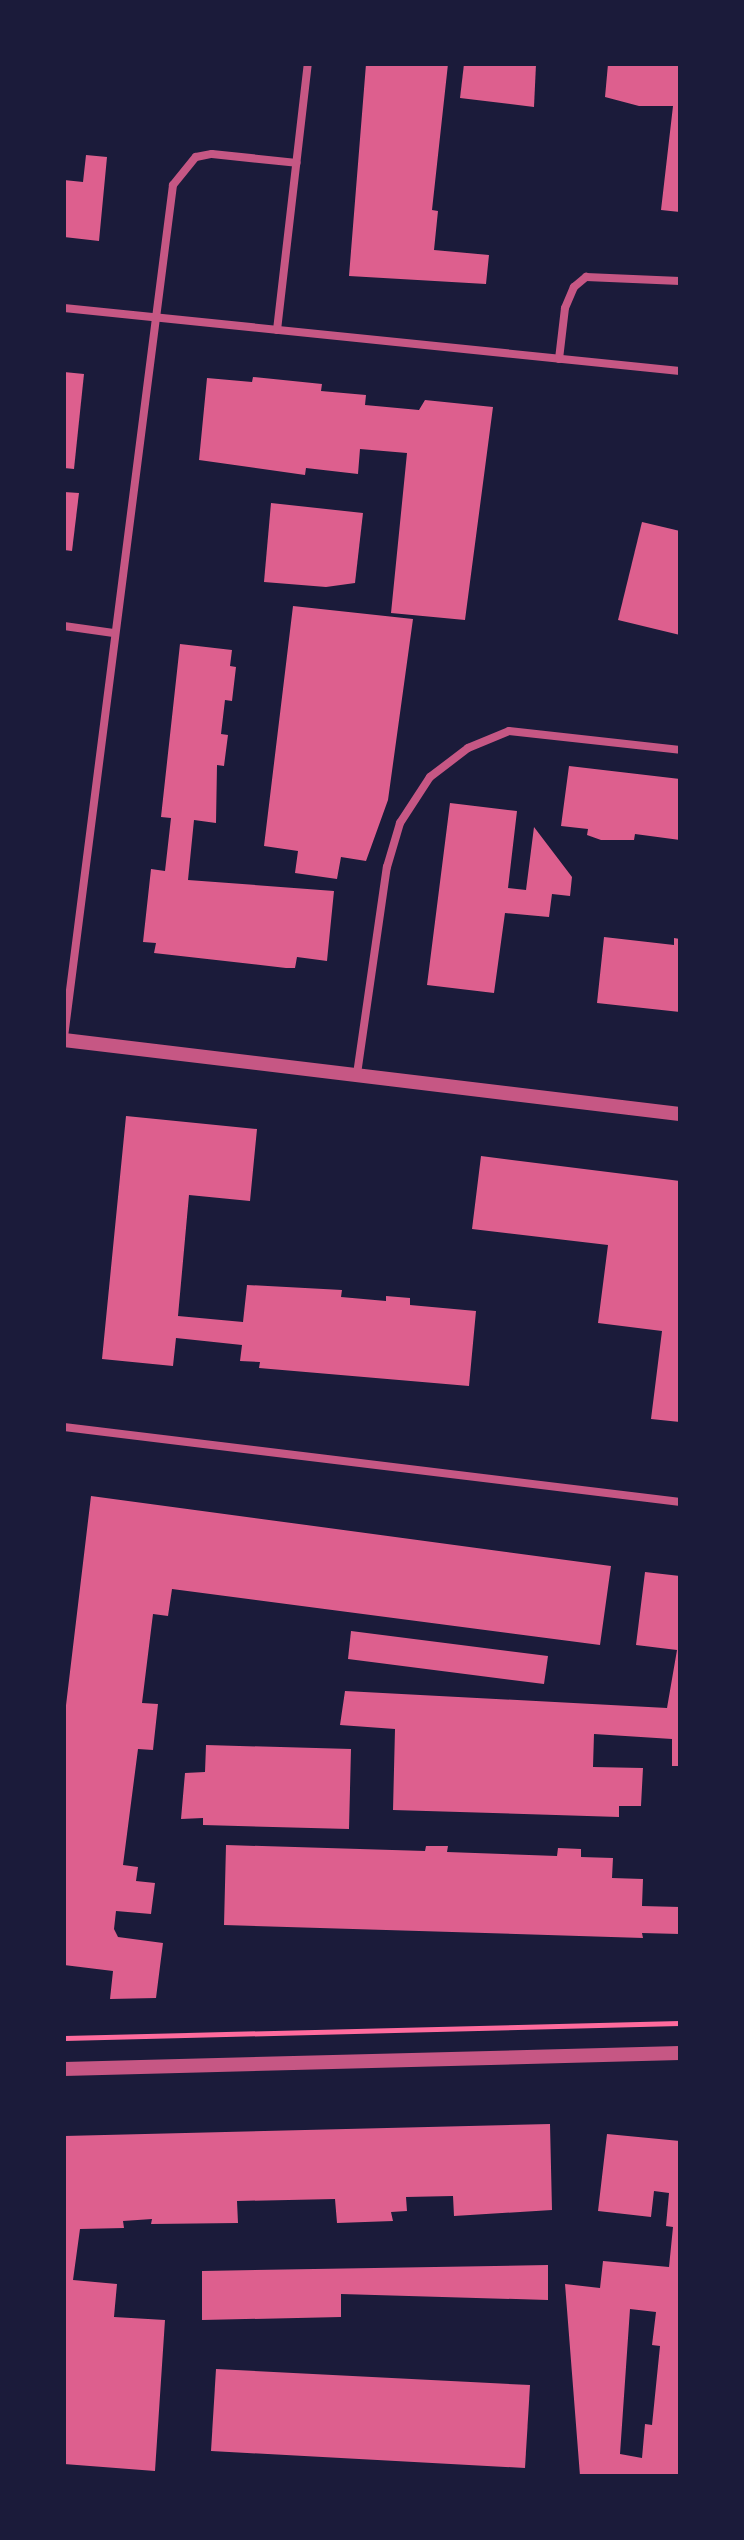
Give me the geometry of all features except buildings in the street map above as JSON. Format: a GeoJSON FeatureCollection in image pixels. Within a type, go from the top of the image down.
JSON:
{"type":"FeatureCollection","features":[{"type":"Feature","properties":{"kind":"street"},"geometry":{"type":"LineString","coordinates":[[277,330],[308,64]]}},
{"type":"Feature","properties":{"kind":"street"},"geometry":{"type":"LineString","coordinates":[[297,163],[212,154],[196,157],[183,168],[173,185],[64,1038],[680,1114]]}},
{"type":"Feature","properties":{"kind":"street"},"geometry":{"type":"LineString","coordinates":[[559,359],[565,308],[574,287],[586,277],[680,281]]}},
{"type":"Feature","properties":{"kind":"street"},"geometry":{"type":"LineString","coordinates":[[64,308],[680,371]]}},
{"type":"Feature","properties":{"kind":"street"},"geometry":{"type":"LineString","coordinates":[[64,626],[114,633]]}},
{"type":"Feature","properties":{"kind":"street"},"geometry":{"type":"LineString","coordinates":[[357,1074],[387,867],[400,823],[430,777],[468,748],[509,731],[680,750]]}},
{"type":"Feature","properties":{"kind":"street"},"geometry":{"type":"LineString","coordinates":[[64,1427],[680,1502]]}},
{"type":"Feature","properties":{"kind":"street"},"geometry":{"type":"LineString","coordinates":[[64,2069],[680,2053]]}},
{"type":"Feature","properties":{"kind":"path"},"geometry":{"type":"LineString","coordinates":[[64,2038],[680,2023]]}}]}
